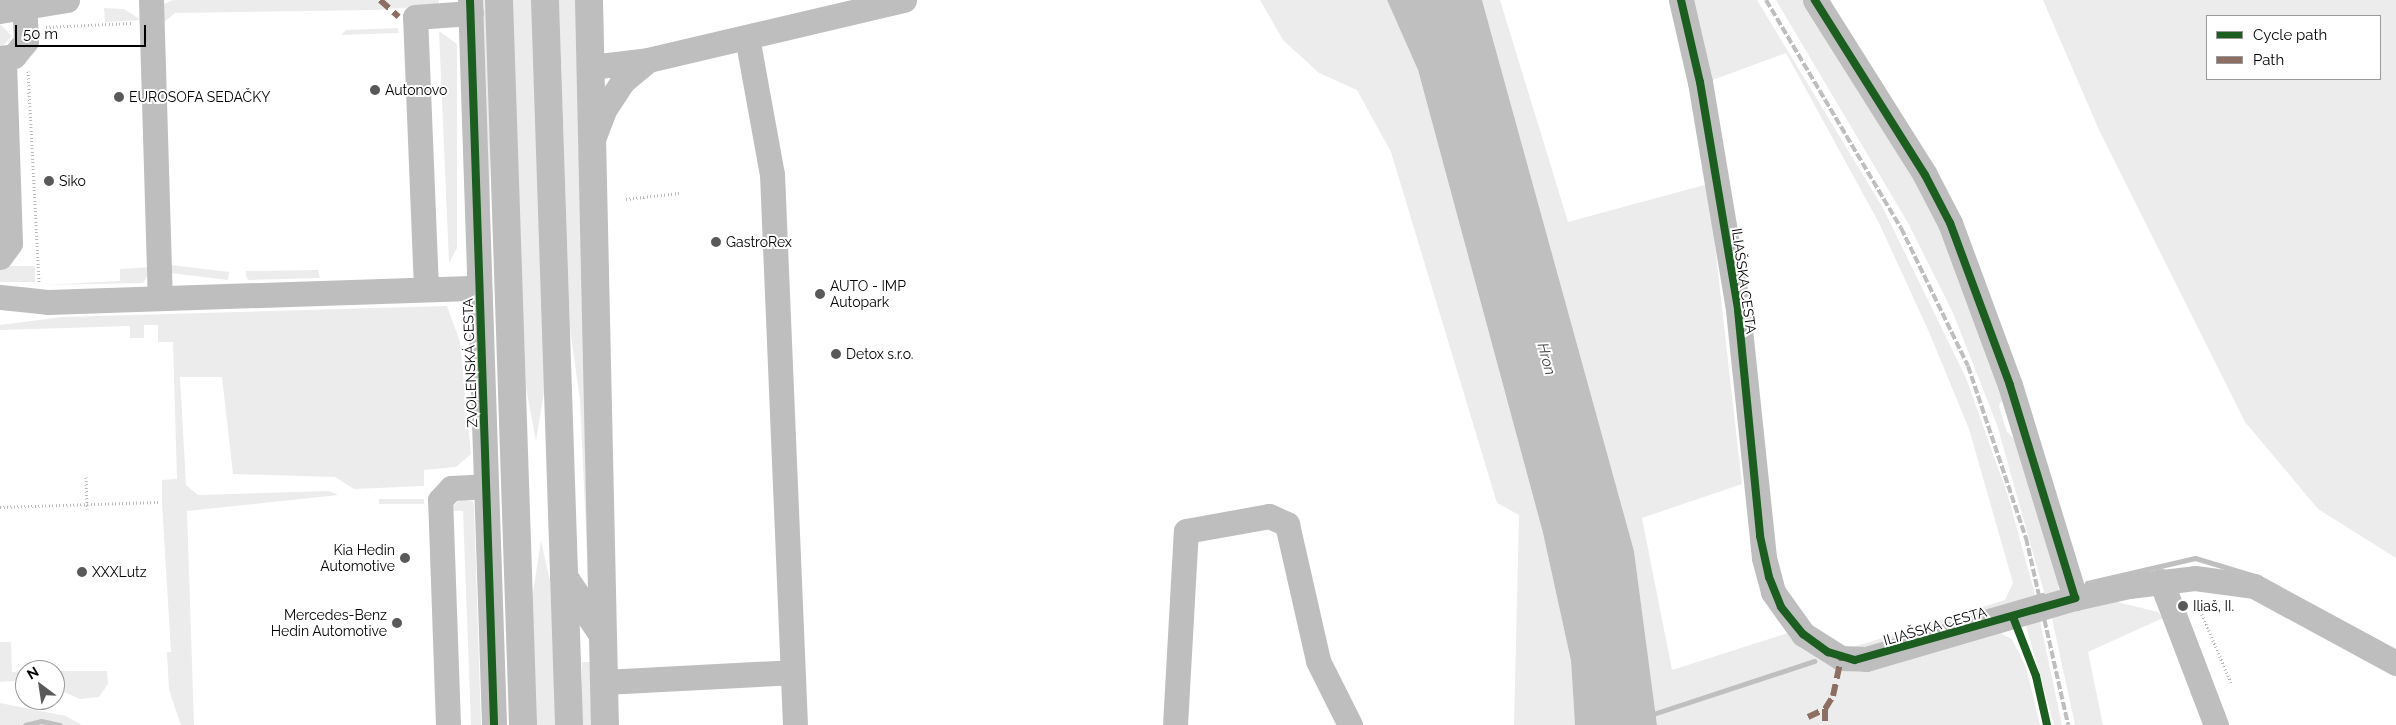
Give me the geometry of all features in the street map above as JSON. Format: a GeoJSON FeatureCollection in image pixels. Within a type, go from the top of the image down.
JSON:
{"type":"FeatureCollection","features":[{"type":"Feature","properties":{"kind":"main road"},"geometry":{"type":"LineString","coordinates":[[500,0],[523,725]]}},
{"type":"Feature","properties":{"kind":"main road"},"geometry":{"type":"LineString","coordinates":[[544,0],[569,725]]}},
{"type":"Feature","properties":{"kind":"main road"},"geometry":{"type":"LineString","coordinates":[[589,0],[604,725]]}},
{"type":"Feature","properties":{"kind":"main road"},"geometry":{"type":"LineString","coordinates":[[564,576],[601,632]]}},
{"type":"Feature","properties":{"kind":"street"},"geometry":{"type":"LineString","coordinates":[[0,11],[24,3],[67,0]]}},
{"type":"Feature","properties":{"kind":"street"},"geometry":{"type":"LineString","coordinates":[[591,67],[648,60],[904,0]]}},
{"type":"Feature","properties":{"kind":"street","name":"ILIAŠSKA CESTA"},"geometry":{"type":"LineString","coordinates":[[1681,0],[1700,82],[1738,310],[1760,536],[1781,607],[1816,645],[1855,660],[2072,589],[2187,579],[2254,586],[2396,663]]}},
{"type":"Feature","properties":{"kind":"street"},"geometry":{"type":"LineString","coordinates":[[1816,0],[1925,175],[1950,223],[2010,384],[2072,589]]}},
{"type":"Feature","properties":{"kind":"street"},"geometry":{"type":"LineString","coordinates":[[0,257],[10,243],[11,60],[26,41],[24,3]]}},
{"type":"Feature","properties":{"kind":"street"},"geometry":{"type":"LineString","coordinates":[[426,289],[415,17],[470,7]]}},
{"type":"Feature","properties":{"kind":"street","name":"ZVOLENSKÁ CESTA"},"geometry":{"type":"LineString","coordinates":[[470,7],[494,725]]}},
{"type":"Feature","properties":{"kind":"street"},"geometry":{"type":"LineString","coordinates":[[152,11],[160,298]]}},
{"type":"Feature","properties":{"kind":"street"},"geometry":{"type":"LineString","coordinates":[[747,37],[772,174],[795,725]]}},
{"type":"Feature","properties":{"kind":"street"},"geometry":{"type":"LineString","coordinates":[[592,141],[604,110],[622,82],[648,60]]}},
{"type":"Feature","properties":{"kind":"street","name":"ZVOLENSKÁ CESTA"},"geometry":{"type":"LineString","coordinates":[[0,297],[44,295],[160,298],[479,288]]}},
{"type":"Feature","properties":{"kind":"street","name":"ZVOLENSKÁ CESTA"},"geometry":{"type":"LineString","coordinates":[[0,312],[44,295]]}},
{"type":"Feature","properties":{"kind":"street"},"geometry":{"type":"LineString","coordinates":[[448,725],[440,500],[451,488],[486,486]]}},
{"type":"Feature","properties":{"kind":"street"},"geometry":{"type":"LineString","coordinates":[[1175,725],[1186,531],[1269,516],[1287,524],[1318,661],[1350,725]]}},
{"type":"Feature","properties":{"kind":"street"},"geometry":{"type":"LineString","coordinates":[[2161,581],[2216,725]]}},
{"type":"Feature","properties":{"kind":"street"},"geometry":{"type":"LineString","coordinates":[[604,682],[792,672]]}},
{"type":"Feature","properties":{"kind":"path"},"geometry":{"type":"LineString","coordinates":[[38,27],[152,11]]}},
{"type":"Feature","properties":{"kind":"path"},"geometry":{"type":"LineString","coordinates":[[11,60],[44,295]]}},
{"type":"Feature","properties":{"kind":"path"},"geometry":{"type":"LineString","coordinates":[[626,199],[680,193]]}},
{"type":"Feature","properties":{"kind":"path"},"geometry":{"type":"LineString","coordinates":[[86,477],[87,507]]}},
{"type":"Feature","properties":{"kind":"path"},"geometry":{"type":"LineString","coordinates":[[0,508],[87,507],[159,502]]}},
{"type":"Feature","properties":{"kind":"path"},"geometry":{"type":"LineString","coordinates":[[2187,579],[2203,612],[2230,683]]}},
{"type":"Feature","properties":{"kind":"path"},"geometry":{"type":"LineString","coordinates":[[2196,616],[2203,612]]}},
{"type":"Feature","properties":{"kind":"shaded area"},"geometry":{"type":"Polygon","coordinates":[[[173,0],[439,0],[438,5],[377,10],[175,13],[163,23],[164,4],[173,0]]]}},
{"type":"Feature","properties":{"kind":"shaded area"},"geometry":{"type":"Polygon","coordinates":[[[479,0],[487,0],[490,67],[490,338],[479,0]]]}},
{"type":"Feature","properties":{"kind":"shaded area"},"geometry":{"type":"Polygon","coordinates":[[[510,0],[532,0],[545,386],[536,441],[526,388],[510,0]]]}},
{"type":"Feature","properties":{"kind":"shaded area"},"geometry":{"type":"Polygon","coordinates":[[[559,0],[578,0],[588,575],[580,400],[570,329],[559,0]]]}},
{"type":"Feature","properties":{"kind":"shaded area"},"geometry":{"type":"Polygon","coordinates":[[[1260,0],[1387,0],[1418,70],[1543,533],[1571,661],[1575,725],[1514,725],[1519,515],[1497,503],[1391,152],[1357,90],[1319,73],[1283,40],[1260,0]]]}},
{"type":"Feature","properties":{"kind":"shaded area"},"geometry":{"type":"Polygon","coordinates":[[[1482,0],[1500,0],[1568,222],[1708,184],[1742,484],[1642,518],[1672,670],[1788,633],[1823,659],[1998,632],[2012,639],[2026,667],[2040,725],[1657,725],[1634,551],[1482,0]]]}},
{"type":"Feature","properties":{"kind":"shaded area"},"geometry":{"type":"Polygon","coordinates":[[[1688,0],[1757,0],[1883,208],[1966,378],[2008,496],[2036,598],[1866,651],[1847,649],[2005,600],[2013,583],[1969,429],[1929,332],[1879,223],[1786,53],[1707,82],[1688,0]]]}},
{"type":"Feature","properties":{"kind":"shaded area"},"geometry":{"type":"Polygon","coordinates":[[[1776,0],[1809,0],[1934,204],[2005,395],[1999,406],[2007,432],[2020,444],[2057,570],[2059,596],[2046,599],[1997,425],[1953,313],[1908,223],[1776,0]]]}},
{"type":"Feature","properties":{"kind":"shaded area"},"geometry":{"type":"Polygon","coordinates":[[[2043,0],[2396,0],[2396,558],[2318,509],[2245,422],[2099,130],[2043,0]]]}},
{"type":"Feature","properties":{"kind":"shaded area"},"geometry":{"type":"Polygon","coordinates":[[[104,8],[124,9],[141,20],[105,22],[104,8]]]}},
{"type":"Feature","properties":{"kind":"shaded area"},"geometry":{"type":"Polygon","coordinates":[[[0,25],[12,36],[0,49],[0,25]]]}},
{"type":"Feature","properties":{"kind":"shaded area"},"geometry":{"type":"Polygon","coordinates":[[[398,28],[399,33],[341,35],[346,30],[398,28]]]}},
{"type":"Feature","properties":{"kind":"shaded area"},"geometry":{"type":"Polygon","coordinates":[[[439,31],[457,44],[457,248],[449,263],[439,31]]]}},
{"type":"Feature","properties":{"kind":"shaded area"},"geometry":{"type":"Polygon","coordinates":[[[169,265],[229,272],[228,280],[168,273],[169,265]]]}},
{"type":"Feature","properties":{"kind":"shaded area"},"geometry":{"type":"Polygon","coordinates":[[[0,266],[35,266],[35,282],[0,282],[0,266]]]}},
{"type":"Feature","properties":{"kind":"shaded area"},"geometry":{"type":"Polygon","coordinates":[[[153,267],[143,283],[43,285],[120,281],[120,269],[153,267]]]}},
{"type":"Feature","properties":{"kind":"shaded area"},"geometry":{"type":"Polygon","coordinates":[[[318,270],[320,278],[248,280],[246,276],[246,271],[318,270]]]}},
{"type":"Feature","properties":{"kind":"shaded area"},"geometry":{"type":"Polygon","coordinates":[[[447,306],[460,342],[471,454],[456,467],[424,470],[424,486],[354,489],[335,477],[233,474],[222,377],[180,377],[186,485],[198,495],[329,491],[338,495],[187,511],[194,725],[181,725],[169,690],[167,652],[171,652],[162,503],[162,480],[177,479],[173,342],[158,342],[158,325],[144,325],[144,338],[130,338],[130,326],[0,330],[0,325],[62,317],[447,306]]]}},
{"type":"Feature","properties":{"kind":"shaded area"},"geometry":{"type":"Polygon","coordinates":[[[379,499],[424,499],[424,504],[379,504],[379,499]]]}},
{"type":"Feature","properties":{"kind":"shaded area"},"geometry":{"type":"Polygon","coordinates":[[[460,499],[473,501],[474,507],[481,725],[471,725],[463,511],[449,511],[460,499]]]}},
{"type":"Feature","properties":{"kind":"shaded area"},"geometry":{"type":"Polygon","coordinates":[[[541,541],[551,585],[557,725],[534,725],[530,611],[541,541]]]}},
{"type":"Feature","properties":{"kind":"shaded area"},"geometry":{"type":"Polygon","coordinates":[[[2113,601],[2158,612],[2163,618],[2088,652],[2103,725],[2075,725],[2051,614],[2113,601]]]}},
{"type":"Feature","properties":{"kind":"shaded area"},"geometry":{"type":"Polygon","coordinates":[[[2039,616],[2062,725],[2054,725],[2026,626],[2039,616]]]}},
{"type":"Feature","properties":{"kind":"shaded area"},"geometry":{"type":"Polygon","coordinates":[[[0,642],[11,642],[12,672],[15,672],[15,681],[0,682],[0,642]]]}},
{"type":"Feature","properties":{"kind":"shaded area"},"geometry":{"type":"Polygon","coordinates":[[[582,662],[591,662],[591,725],[582,725],[582,662]]]}},
{"type":"Feature","properties":{"kind":"shaded area"},"geometry":{"type":"Polygon","coordinates":[[[65,671],[107,671],[108,684],[99,697],[80,699],[65,692],[65,671]]]}},
{"type":"Feature","properties":{"kind":"shaded area"},"geometry":{"type":"Polygon","coordinates":[[[0,703],[15,706],[15,710],[36,710],[66,716],[82,725],[0,725],[0,703]]]}},
{"type":"Feature","properties":{"kind":"water","name":"Hron"},"geometry":{"type":"Polygon","coordinates":[[[1387,0],[1482,0],[1634,551],[1657,725],[1575,725],[1571,661],[1543,533],[1418,70],[1387,0]]]}},
{"type":"Feature","properties":{"kind":"waterway"},"geometry":{"type":"LineString","coordinates":[[2087,583],[2195,558],[2255,576]]}},
{"type":"Feature","properties":{"kind":"waterway"},"geometry":{"type":"LineString","coordinates":[[1981,613],[2042,595]]}},
{"type":"Feature","properties":{"kind":"waterway"},"geometry":{"type":"LineString","coordinates":[[1650,715],[1814,661]]}},
{"type":"Feature","properties":{"kind":"waterway"},"geometry":{"type":"LineString","coordinates":[[25,725],[41,721],[60,725]]}},
{"type":"Feature","properties":{"kind":"railway"},"geometry":{"type":"LineString","coordinates":[[1766,0],[1901,228],[1968,366],[2026,538],[2068,725]]}},
{"type":"Feature","properties":{"kind":"marked path"},"geometry":{"type":"LineString","coordinates":[[380,0],[399,17]]}},
{"type":"Feature","properties":{"kind":"marked path"},"geometry":{"type":"LineString","coordinates":[[1808,717],[1825,709],[1833,696],[1841,658]]}},
{"type":"Feature","properties":{"kind":"marked path"},"geometry":{"type":"LineString","coordinates":[[1825,709],[1825,725]]}},
{"type":"Feature","properties":{"kind":"cycle path"},"geometry":{"type":"LineString","coordinates":[[470,0],[494,725]]}},
{"type":"Feature","properties":{"kind":"cycle path"},"geometry":{"type":"LineString","coordinates":[[1681,0],[1700,82],[1738,310],[1760,536],[1769,577],[1781,607],[1803,634],[1828,652],[1855,660],[2075,598],[2010,385],[1950,223],[1925,175],[1815,0]]}},
{"type":"Feature","properties":{"kind":"cycle path"},"geometry":{"type":"LineString","coordinates":[[2013,617],[2036,676],[2047,725]]}},
{"type":"Feature","properties":{"kind":"place","name":"Autonovo"},"geometry":{"type":"Point","coordinates":[375,90]}},
{"type":"Feature","properties":{"kind":"place","name":"EUROSOFA SEDAČKY"},"geometry":{"type":"Point","coordinates":[119,97]}},
{"type":"Feature","properties":{"kind":"place","name":"Siko"},"geometry":{"type":"Point","coordinates":[49,181]}},
{"type":"Feature","properties":{"kind":"place","name":"GastroRex"},"geometry":{"type":"Point","coordinates":[716,242]}},
{"type":"Feature","properties":{"kind":"place","name":"AUTO - IMP Autopark"},"geometry":{"type":"Point","coordinates":[820,294]}},
{"type":"Feature","properties":{"kind":"place","name":"Detox s.r.o."},"geometry":{"type":"Point","coordinates":[836,354]}},
{"type":"Feature","properties":{"kind":"place","name":"Kia Hedin Automotive"},"geometry":{"type":"Point","coordinates":[405,558]}},
{"type":"Feature","properties":{"kind":"place","name":"XXXLutz"},"geometry":{"type":"Point","coordinates":[82,572]}},
{"type":"Feature","properties":{"kind":"place","name":"Iliaš, II."},"geometry":{"type":"Point","coordinates":[2183,606]}},
{"type":"Feature","properties":{"kind":"place","name":"Mercedes-Benz Hedin Automotive"},"geometry":{"type":"Point","coordinates":[397,623]}}]}
